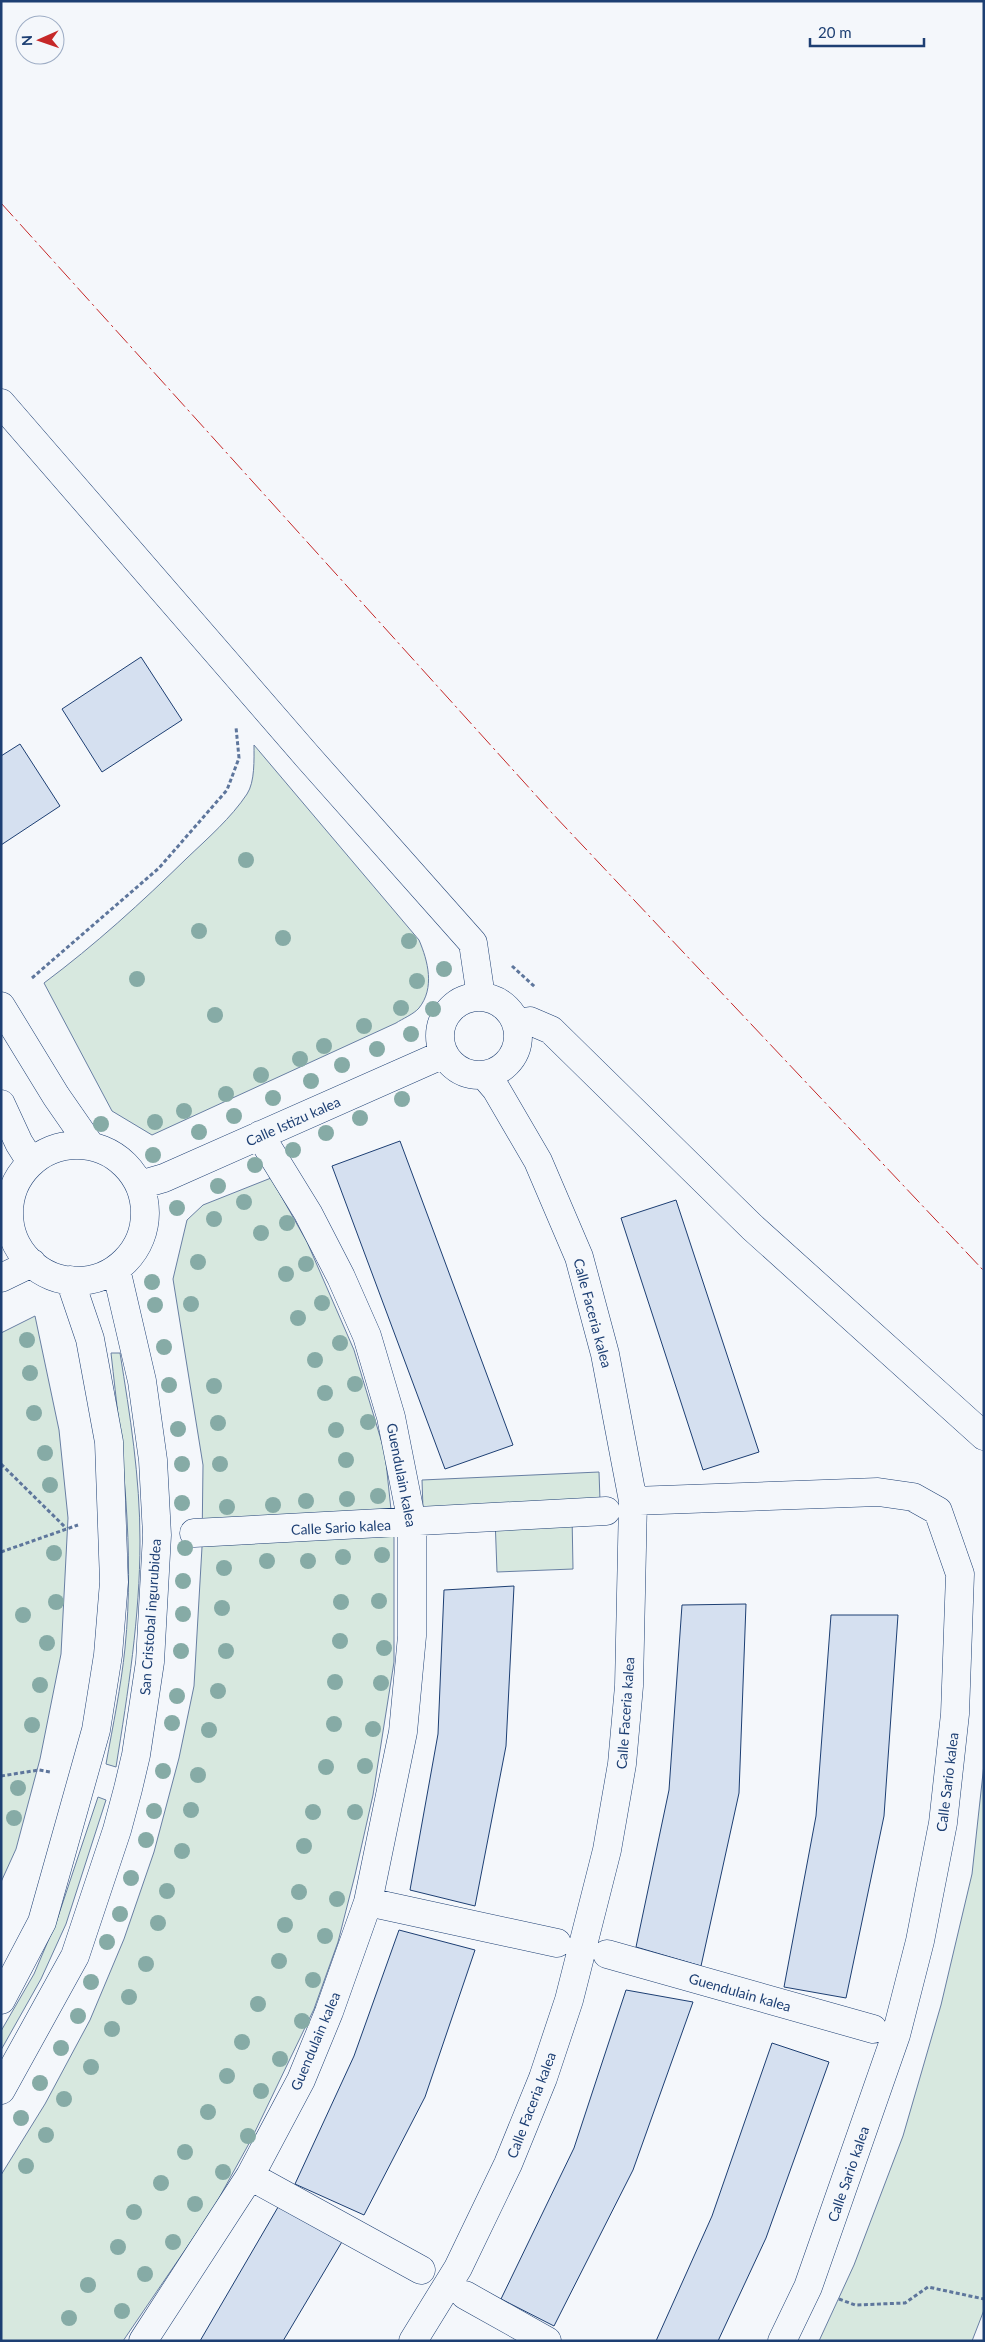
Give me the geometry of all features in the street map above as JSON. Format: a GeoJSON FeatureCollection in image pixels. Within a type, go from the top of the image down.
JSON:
{"type":"FeatureCollection","features":[{"type":"Feature","properties":{"kind":"street"},"geometry":{"type":"LineString","coordinates":[[1,403],[307,756],[474,943],[481,996]]}},
{"type":"Feature","properties":{"kind":"street"},"geometry":{"type":"LineString","coordinates":[[481,996],[493,999],[503,1005],[516,1023],[518,1034],[512,1056],[505,1065],[495,1071],[484,1074],[472,1074],[461,1071],[451,1064],[444,1054],[440,1037],[443,1019],[458,1002],[470,997],[481,996]]}},
{"type":"Feature","properties":{"kind":"street"},"geometry":{"type":"LineString","coordinates":[[1,1006],[56,1096],[90,1145]]}},
{"type":"Feature","properties":{"kind":"street"},"geometry":{"type":"LineString","coordinates":[[516,1023],[530,1020],[551,1030],[752,1227],[984,1436]]}},
{"type":"Feature","properties":{"kind":"street","name":"Calle Istizu kalea"},"geometry":{"type":"LineString","coordinates":[[140,1185],[164,1178],[444,1054]]}},
{"type":"Feature","properties":{"kind":"street","name":"Calle Faceria kalea"},"geometry":{"type":"LineString","coordinates":[[414,2341],[458,2268],[508,2164],[543,2078],[570,2000],[607,1850],[622,1764],[629,1686],[633,1501],[605,1354],[579,1257],[538,1161],[496,1089],[484,1074]]}},
{"type":"Feature","properties":{"kind":"street"},"geometry":{"type":"LineString","coordinates":[[1,1104],[19,1143],[32,1162]]}},
{"type":"Feature","properties":{"kind":"street","name":"Guendulain kalea"},"geometry":{"type":"LineString","coordinates":[[143,2341],[250,2176],[301,2080],[368,1902],[403,1732],[412,1636],[412,1523],[391,1418],[366,1336],[341,1277],[312,1221],[260,1135]]}},
{"type":"Feature","properties":{"kind":"street"},"geometry":{"type":"LineString","coordinates":[[69,1145],[90,1145],[110,1153],[128,1167],[140,1185],[146,1208],[143,1232],[132,1253],[116,1269],[94,1278],[70,1280],[49,1275],[32,1264],[18,1245],[10,1224],[10,1201],[18,1180],[32,1162],[56,1148],[69,1145]]}},
{"type":"Feature","properties":{"kind":"street"},"geometry":{"type":"LineString","coordinates":[[1,1278],[32,1264]]}},
{"type":"Feature","properties":{"kind":"street","name":"San Cristobal ingurubidea"},"geometry":{"type":"LineString","coordinates":[[1,2090],[75,1956],[117,1830],[126,1797],[136,1755],[150,1662],[157,1535],[153,1460],[142,1381],[116,1269]]}},
{"type":"Feature","properties":{"kind":"street"},"geometry":{"type":"LineString","coordinates":[[1,2000],[42,1922],[96,1730],[108,1655],[114,1582],[109,1442],[90,1339],[70,1280]]}},
{"type":"Feature","properties":{"kind":"street","name":"Calle Sario kalea"},"geometry":{"type":"LineString","coordinates":[[633,1501],[878,1492],[913,1496],[938,1511],[960,1574],[955,1714],[943,1823],[920,1941],[896,2035],[808,2287],[782,2341]]}},
{"type":"Feature","properties":{"kind":"street","name":"Calle Sario kalea"},"geometry":{"type":"LineString","coordinates":[[194,1533],[606,1512]]}},
{"type":"Feature","properties":{"kind":"street"},"geometry":{"type":"LineString","coordinates":[[368,1902],[557,1943]]}},
{"type":"Feature","properties":{"kind":"street","name":"Guendulain kalea"},"geometry":{"type":"LineString","coordinates":[[607,1954],[873,2030]]}},
{"type":"Feature","properties":{"kind":"street"},"geometry":{"type":"LineString","coordinates":[[250,2176],[421,2270]]}},
{"type":"Feature","properties":{"kind":"street"},"geometry":{"type":"LineString","coordinates":[[465,2294],[548,2341]]}},
{"type":"Feature","properties":{"kind":"path"},"geometry":{"type":"LineString","coordinates":[[32,978],[159,868],[227,790],[239,758],[236,722]]}},
{"type":"Feature","properties":{"kind":"path"},"geometry":{"type":"LineString","coordinates":[[1,1464],[66,1528]]}},
{"type":"Feature","properties":{"kind":"path"},"geometry":{"type":"LineString","coordinates":[[1,1552],[78,1525]]}},
{"type":"Feature","properties":{"kind":"path"},"geometry":{"type":"LineString","coordinates":[[1,1776],[39,1770],[52,1772]]}},
{"type":"Feature","properties":{"kind":"path"},"geometry":{"type":"LineString","coordinates":[[837,2298],[854,2305],[905,2303],[928,2287],[984,2299]]}},
{"type":"Feature","properties":{"kind":"shaded area"},"geometry":{"type":"Polygon","coordinates":[[[254,745],[419,940],[427,965],[427,992],[417,1010],[396,1023],[152,1135],[112,1111],[44,983],[82,954],[135,907],[234,811],[250,789],[254,745]]]}},
{"type":"Feature","properties":{"kind":"shaded area"},"geometry":{"type":"Polygon","coordinates":[[[271,1178],[307,1242],[354,1350],[385,1453],[394,1538],[394,1662],[373,1795],[355,1875],[338,1942],[314,2009],[252,2138],[213,2209],[123,2341],[1,2341],[1,2175],[45,2104],[90,2020],[124,1939],[154,1852],[179,1758],[194,1686],[202,1547],[203,1465],[173,1279],[187,1220],[203,1205],[271,1178]]]}},
{"type":"Feature","properties":{"kind":"shaded area"},"geometry":{"type":"Polygon","coordinates":[[[35,1316],[59,1430],[68,1518],[61,1654],[40,1759],[16,1849],[1,1882],[1,1333],[35,1316]]]}},
{"type":"Feature","properties":{"kind":"shaded area"},"geometry":{"type":"Polygon","coordinates":[[[111,1353],[120,1353],[134,1446],[140,1517],[136,1626],[116,1767],[106,1764],[125,1648],[129,1574],[126,1500],[111,1353]]]}},
{"type":"Feature","properties":{"kind":"shaded area"},"geometry":{"type":"Polygon","coordinates":[[[599,1472],[600,1500],[423,1509],[422,1480],[599,1472]]]}},
{"type":"Feature","properties":{"kind":"shaded area"},"geometry":{"type":"Polygon","coordinates":[[[572,1514],[573,1569],[497,1572],[495,1517],[572,1514]]]}},
{"type":"Feature","properties":{"kind":"shaded area"},"geometry":{"type":"Polygon","coordinates":[[[984,1764],[984,2310],[972,2341],[819,2341],[854,2265],[903,2136],[941,2005],[972,1874],[984,1764]]]}},
{"type":"Feature","properties":{"kind":"shaded area"},"geometry":{"type":"Polygon","coordinates":[[[98,1797],[106,1800],[66,1924],[41,1979],[1,2050],[1,2031],[34,1974],[57,1920],[98,1797]]]}},
{"type":"Feature","properties":{"kind":"building"},"geometry":{"type":"Polygon","coordinates":[[[141,657],[182,720],[102,772],[62,709],[141,657]]]}},
{"type":"Feature","properties":{"kind":"building"},"geometry":{"type":"Polygon","coordinates":[[[20,744],[60,806],[1,845],[1,756],[20,744]]]}},
{"type":"Feature","properties":{"kind":"building"},"geometry":{"type":"Polygon","coordinates":[[[400,1141],[513,1445],[445,1469],[332,1166],[400,1141]]]}},
{"type":"Feature","properties":{"kind":"building"},"geometry":{"type":"Polygon","coordinates":[[[676,1200],[759,1452],[703,1470],[621,1218],[676,1200]]]}},
{"type":"Feature","properties":{"kind":"building"},"geometry":{"type":"Polygon","coordinates":[[[514,1586],[506,1746],[475,1906],[410,1890],[438,1734],[444,1590],[514,1586]]]}},
{"type":"Feature","properties":{"kind":"building"},"geometry":{"type":"Polygon","coordinates":[[[746,1604],[739,1793],[701,1966],[636,1947],[669,1790],[682,1605],[746,1604]]]}},
{"type":"Feature","properties":{"kind":"building"},"geometry":{"type":"Polygon","coordinates":[[[831,1615],[898,1615],[884,1816],[846,1998],[784,1987],[816,1816],[831,1615]]]}},
{"type":"Feature","properties":{"kind":"building"},"geometry":{"type":"Polygon","coordinates":[[[399,1930],[475,1950],[425,2097],[364,2215],[295,2184],[354,2056],[399,1930]]]}},
{"type":"Feature","properties":{"kind":"building"},"geometry":{"type":"Polygon","coordinates":[[[626,1990],[693,2002],[633,2170],[554,2326],[501,2299],[574,2148],[626,1990]]]}},
{"type":"Feature","properties":{"kind":"building"},"geometry":{"type":"Polygon","coordinates":[[[772,2043],[829,2062],[766,2238],[718,2341],[656,2341],[712,2216],[772,2043]]]}},
{"type":"Feature","properties":{"kind":"building"},"geometry":{"type":"Polygon","coordinates":[[[281,2202],[346,2235],[283,2341],[200,2341],[281,2202]]]}},
{"type":"Feature","properties":{"kind":"power"},"geometry":{"type":"LineString","coordinates":[[1,203],[551,812],[984,1271]]}}]}
